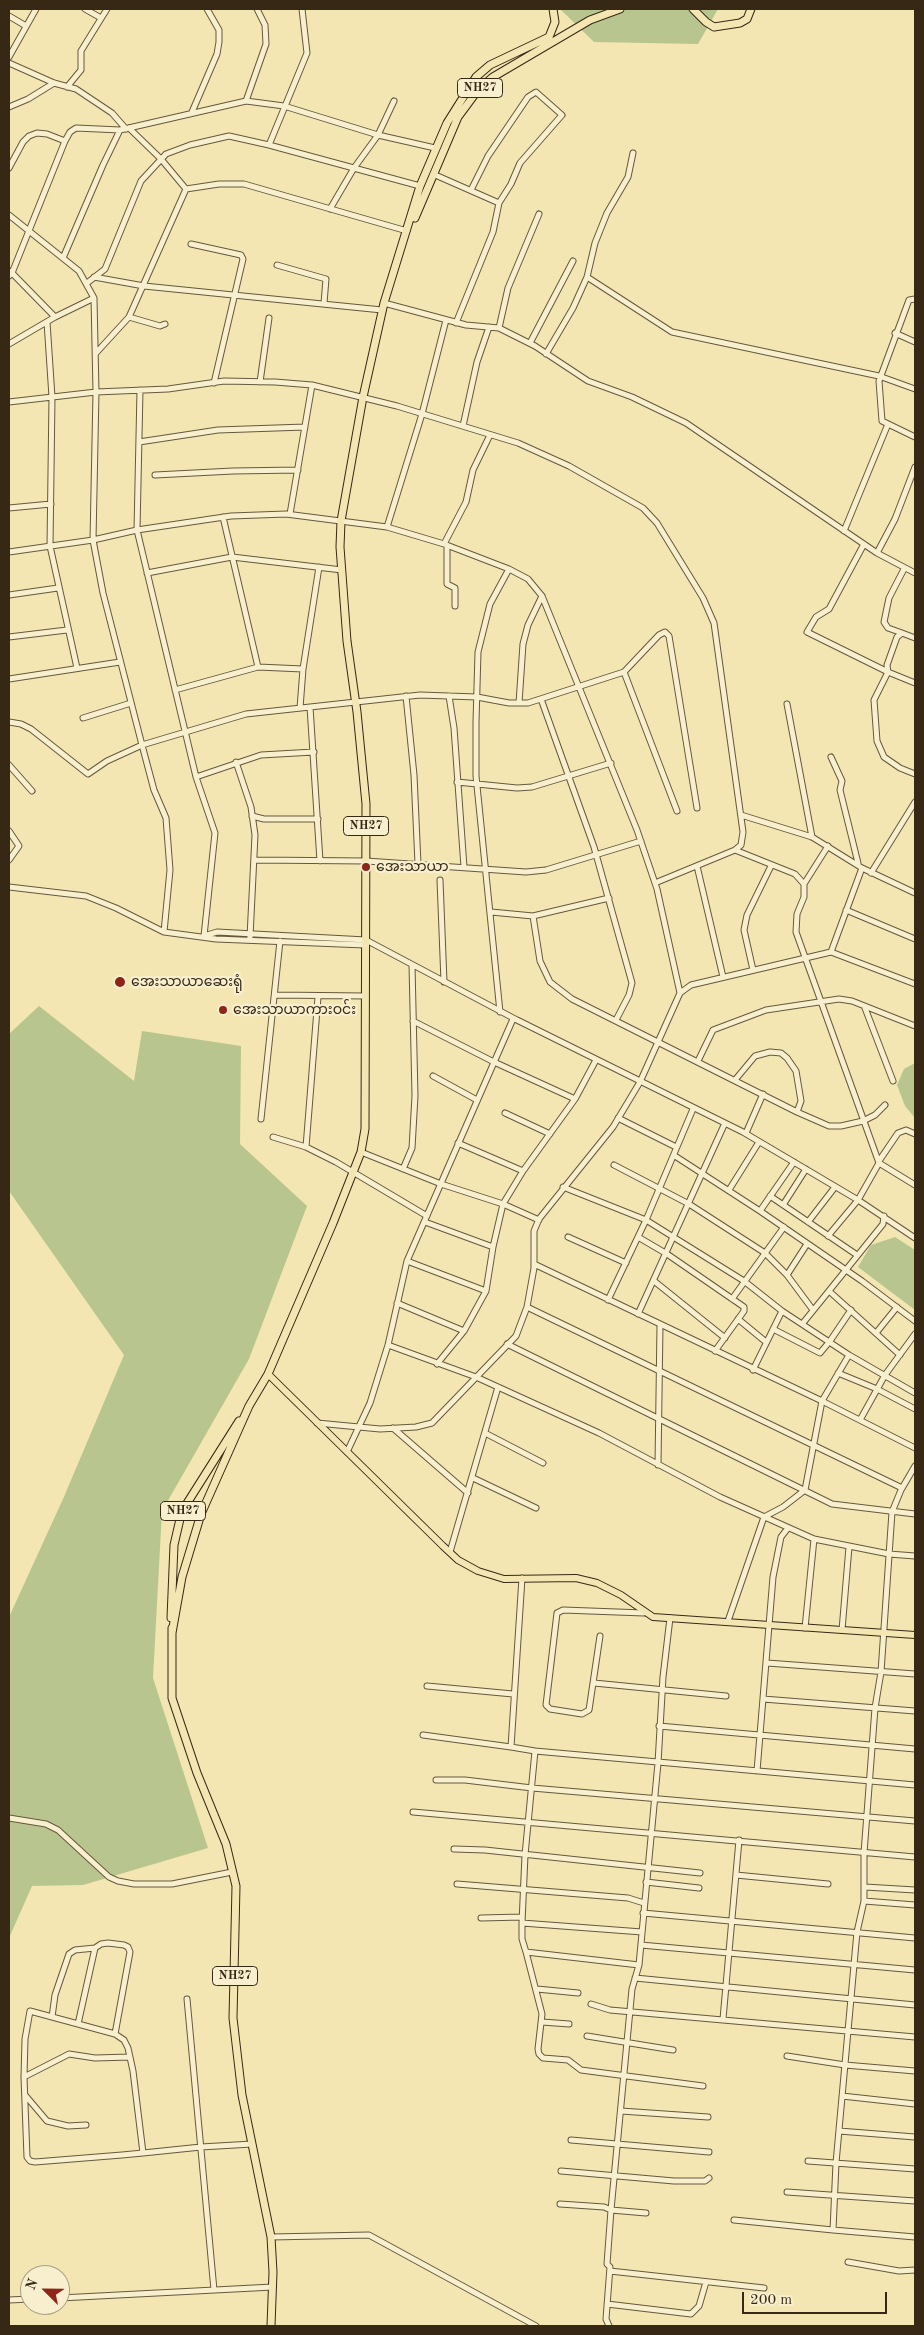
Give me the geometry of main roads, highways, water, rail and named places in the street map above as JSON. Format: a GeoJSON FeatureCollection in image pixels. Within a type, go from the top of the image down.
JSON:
{"type":"FeatureCollection","features":[{"type":"Feature","properties":{"kind":"highway","name":"NH27"},"geometry":{"type":"LineString","coordinates":[[271,2326],[273,2287],[271,2237],[242,2095],[233,2018],[236,1886],[226,1844],[197,1773],[172,1698],[174,1545],[180,1519],[192,1496],[268,1374],[353,1173],[361,1152],[365,1129],[366,804],[356,702],[347,641],[340,547],[341,521],[363,397],[383,306],[420,186],[446,123],[476,77],[490,65],[549,37],[555,22],[553,9]]}},
{"type":"Feature","properties":{"kind":"highway","name":"NH27"},"geometry":{"type":"LineString","coordinates":[[406,231],[415,217],[458,117],[478,90],[493,77],[590,20],[620,9]]}},
{"type":"Feature","properties":{"kind":"highway"},"geometry":{"type":"LineString","coordinates":[[693,9],[714,27],[740,23],[747,19],[751,9]]}},
{"type":"Feature","properties":{"kind":"highway","name":"NH27"},"geometry":{"type":"LineString","coordinates":[[172,1633],[182,1577],[200,1514],[249,1406]]}},
{"type":"Feature","properties":{"kind":"main road"},"geometry":{"type":"LineString","coordinates":[[268,1374],[450,1552],[478,1571],[504,1579],[576,1578],[597,1583],[621,1595],[644,1613],[653,1617],[915,1635]]}},
{"type":"Feature","properties":{"kind":"place","name":"အေးသာယာ"},"geometry":{"type":"Point","coordinates":[366,867]}},
{"type":"Feature","properties":{"kind":"place","name":"အေးသာယာဆေးရုံ"},"geometry":{"type":"Point","coordinates":[120,982]}},
{"type":"Feature","properties":{"kind":"place","name":"အေးသာယာကားဝင်း"},"geometry":{"type":"Point","coordinates":[223,1010]}}]}
